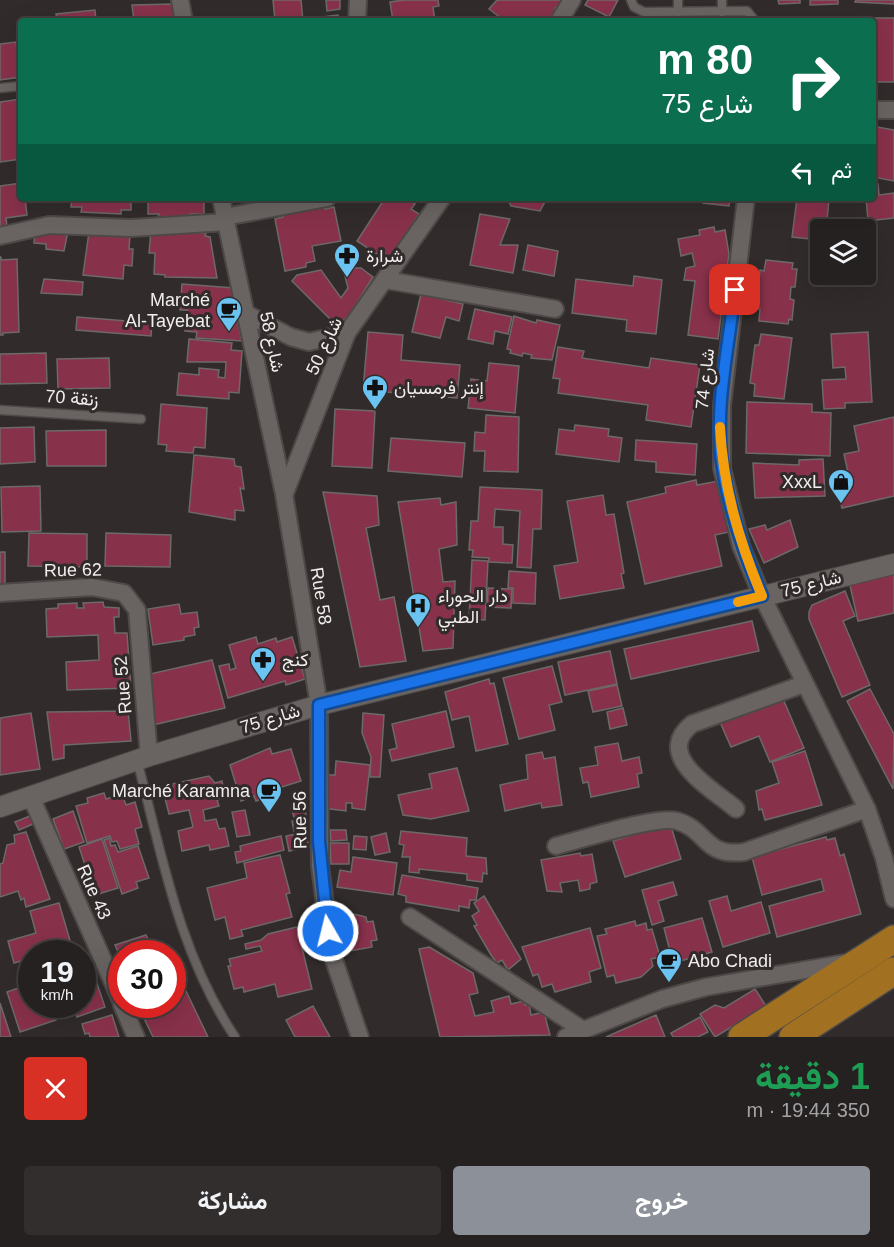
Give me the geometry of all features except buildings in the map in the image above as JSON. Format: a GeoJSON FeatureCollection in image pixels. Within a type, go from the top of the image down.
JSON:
{"type":"FeatureCollection","features":[{"type":"Feature","properties":{"kind":"highway"},"geometry":{"type":"LineString","coordinates":[[742,1037],[894,939]]}},
{"type":"Feature","properties":{"kind":"highway"},"geometry":{"type":"LineString","coordinates":[[793,1037],[894,971]]}},
{"type":"Feature","properties":{"kind":"street"},"geometry":{"type":"LineString","coordinates":[[180,0],[183,18]]}},
{"type":"Feature","properties":{"kind":"street"},"geometry":{"type":"LineString","coordinates":[[357,18],[358,0]]}},
{"type":"Feature","properties":{"kind":"street"},"geometry":{"type":"LineString","coordinates":[[561,18],[572,0]]}},
{"type":"Feature","properties":{"kind":"street"},"geometry":{"type":"LineString","coordinates":[[876,110],[894,110]]}},
{"type":"Feature","properties":{"kind":"street","name":"شارع 58"},"geometry":{"type":"LineString","coordinates":[[222,201],[284,494]]}},
{"type":"Feature","properties":{"kind":"street"},"geometry":{"type":"LineString","coordinates":[[0,236],[49,225],[131,228],[225,219],[312,201]]}},
{"type":"Feature","properties":{"kind":"street","name":"شارع 50"},"geometry":{"type":"LineString","coordinates":[[284,494],[347,333],[440,201]]}},
{"type":"Feature","properties":{"kind":"street","name":"شارع 74"},"geometry":{"type":"LineString","coordinates":[[746,201],[721,433],[722,468],[741,546],[804,684],[867,809],[892,879],[894,898]]}},
{"type":"Feature","properties":{"kind":"street"},"geometry":{"type":"LineString","coordinates":[[386,280],[555,309]]}},
{"type":"Feature","properties":{"kind":"street"},"geometry":{"type":"LineString","coordinates":[[247,314],[291,337],[309,342],[347,333]]}},
{"type":"Feature","properties":{"kind":"street","name":"Rue 58"},"geometry":{"type":"LineString","coordinates":[[284,494],[319,705]]}},
{"type":"Feature","properties":{"kind":"street","name":"شارع 75"},"geometry":{"type":"LineString","coordinates":[[0,807],[143,758],[319,705],[894,564]]}},
{"type":"Feature","properties":{"kind":"street","name":"Rue 62"},"geometry":{"type":"LineString","coordinates":[[0,593],[74,587],[108,588],[124,593],[137,610]]}},
{"type":"Feature","properties":{"kind":"street","name":"Rue 52"},"geometry":{"type":"LineString","coordinates":[[137,610],[143,758]]}},
{"type":"Feature","properties":{"kind":"street"},"geometry":{"type":"LineString","coordinates":[[736,809],[690,773],[681,757],[679,741],[684,730],[692,724],[804,684]]}},
{"type":"Feature","properties":{"kind":"street","name":"Rue 56"},"geometry":{"type":"LineString","coordinates":[[319,705],[319,841],[324,910],[331,951],[360,1037]]}},
{"type":"Feature","properties":{"kind":"street","name":"Rue 43"},"geometry":{"type":"LineString","coordinates":[[31,796],[108,972]]}},
{"type":"Feature","properties":{"kind":"street"},"geometry":{"type":"LineString","coordinates":[[556,846],[664,819],[685,824],[716,850],[728,854],[744,852],[867,809]]}},
{"type":"Feature","properties":{"kind":"street"},"geometry":{"type":"LineString","coordinates":[[410,917],[584,1030]]}},
{"type":"Feature","properties":{"kind":"street"},"geometry":{"type":"LineString","coordinates":[[566,1037],[662,999],[706,987],[780,972],[861,961]]}},
{"type":"Feature","properties":{"kind":"street","name":"Rue 43"},"geometry":{"type":"LineString","coordinates":[[128,1018],[136,1037]]}},
{"type":"Feature","properties":{"kind":"lane"},"geometry":{"type":"LineString","coordinates":[[631,0],[634,7],[644,12],[747,11],[753,18]]}},
{"type":"Feature","properties":{"kind":"lane"},"geometry":{"type":"LineString","coordinates":[[678,0],[678,12]]}},
{"type":"Feature","properties":{"kind":"lane"},"geometry":{"type":"LineString","coordinates":[[722,0],[722,12]]}},
{"type":"Feature","properties":{"kind":"lane"},"geometry":{"type":"LineString","coordinates":[[0,88],[18,86]]}},
{"type":"Feature","properties":{"kind":"lane","name":"زنقة 70"},"geometry":{"type":"LineString","coordinates":[[0,410],[141,419]]}},
{"type":"Feature","properties":{"kind":"lane"},"geometry":{"type":"LineString","coordinates":[[143,758],[167,883],[200,975],[235,1037]]}},
{"type":"Feature","properties":{"kind":"slow traffic"},"geometry":{"type":"LineString","coordinates":[[720,427],[722,468],[741,546],[762,596],[738,602]]}},
{"type":"Feature","properties":{"kind":"place","name":"شرارة"},"geometry":{"type":"Point","coordinates":[347,279]}},
{"type":"Feature","properties":{"kind":"place","name":"Marché Al-Tayebat"},"geometry":{"type":"Point","coordinates":[229,333]}},
{"type":"Feature","properties":{"kind":"place","name":"إنتر فرمسيان"},"geometry":{"type":"Point","coordinates":[375,411]}},
{"type":"Feature","properties":{"kind":"place","name":"XxxL"},"geometry":{"type":"Point","coordinates":[841,505]}},
{"type":"Feature","properties":{"kind":"place","name":"دار الحوراء الطبي"},"geometry":{"type":"Point","coordinates":[418,629]}},
{"type":"Feature","properties":{"kind":"place","name":"كنج"},"geometry":{"type":"Point","coordinates":[263,683]}},
{"type":"Feature","properties":{"kind":"place","name":"Marché Karamna"},"geometry":{"type":"Point","coordinates":[269,814]}},
{"type":"Feature","properties":{"kind":"place","name":"Abo Chadi"},"geometry":{"type":"Point","coordinates":[669,984]}},
{"type":"Feature","properties":{"kind":"route"},"geometry":{"type":"LineString","coordinates":[[328,931],[324,910],[319,841],[319,705],[762,596],[741,546],[722,468],[720,423],[735,290]]}}]}
